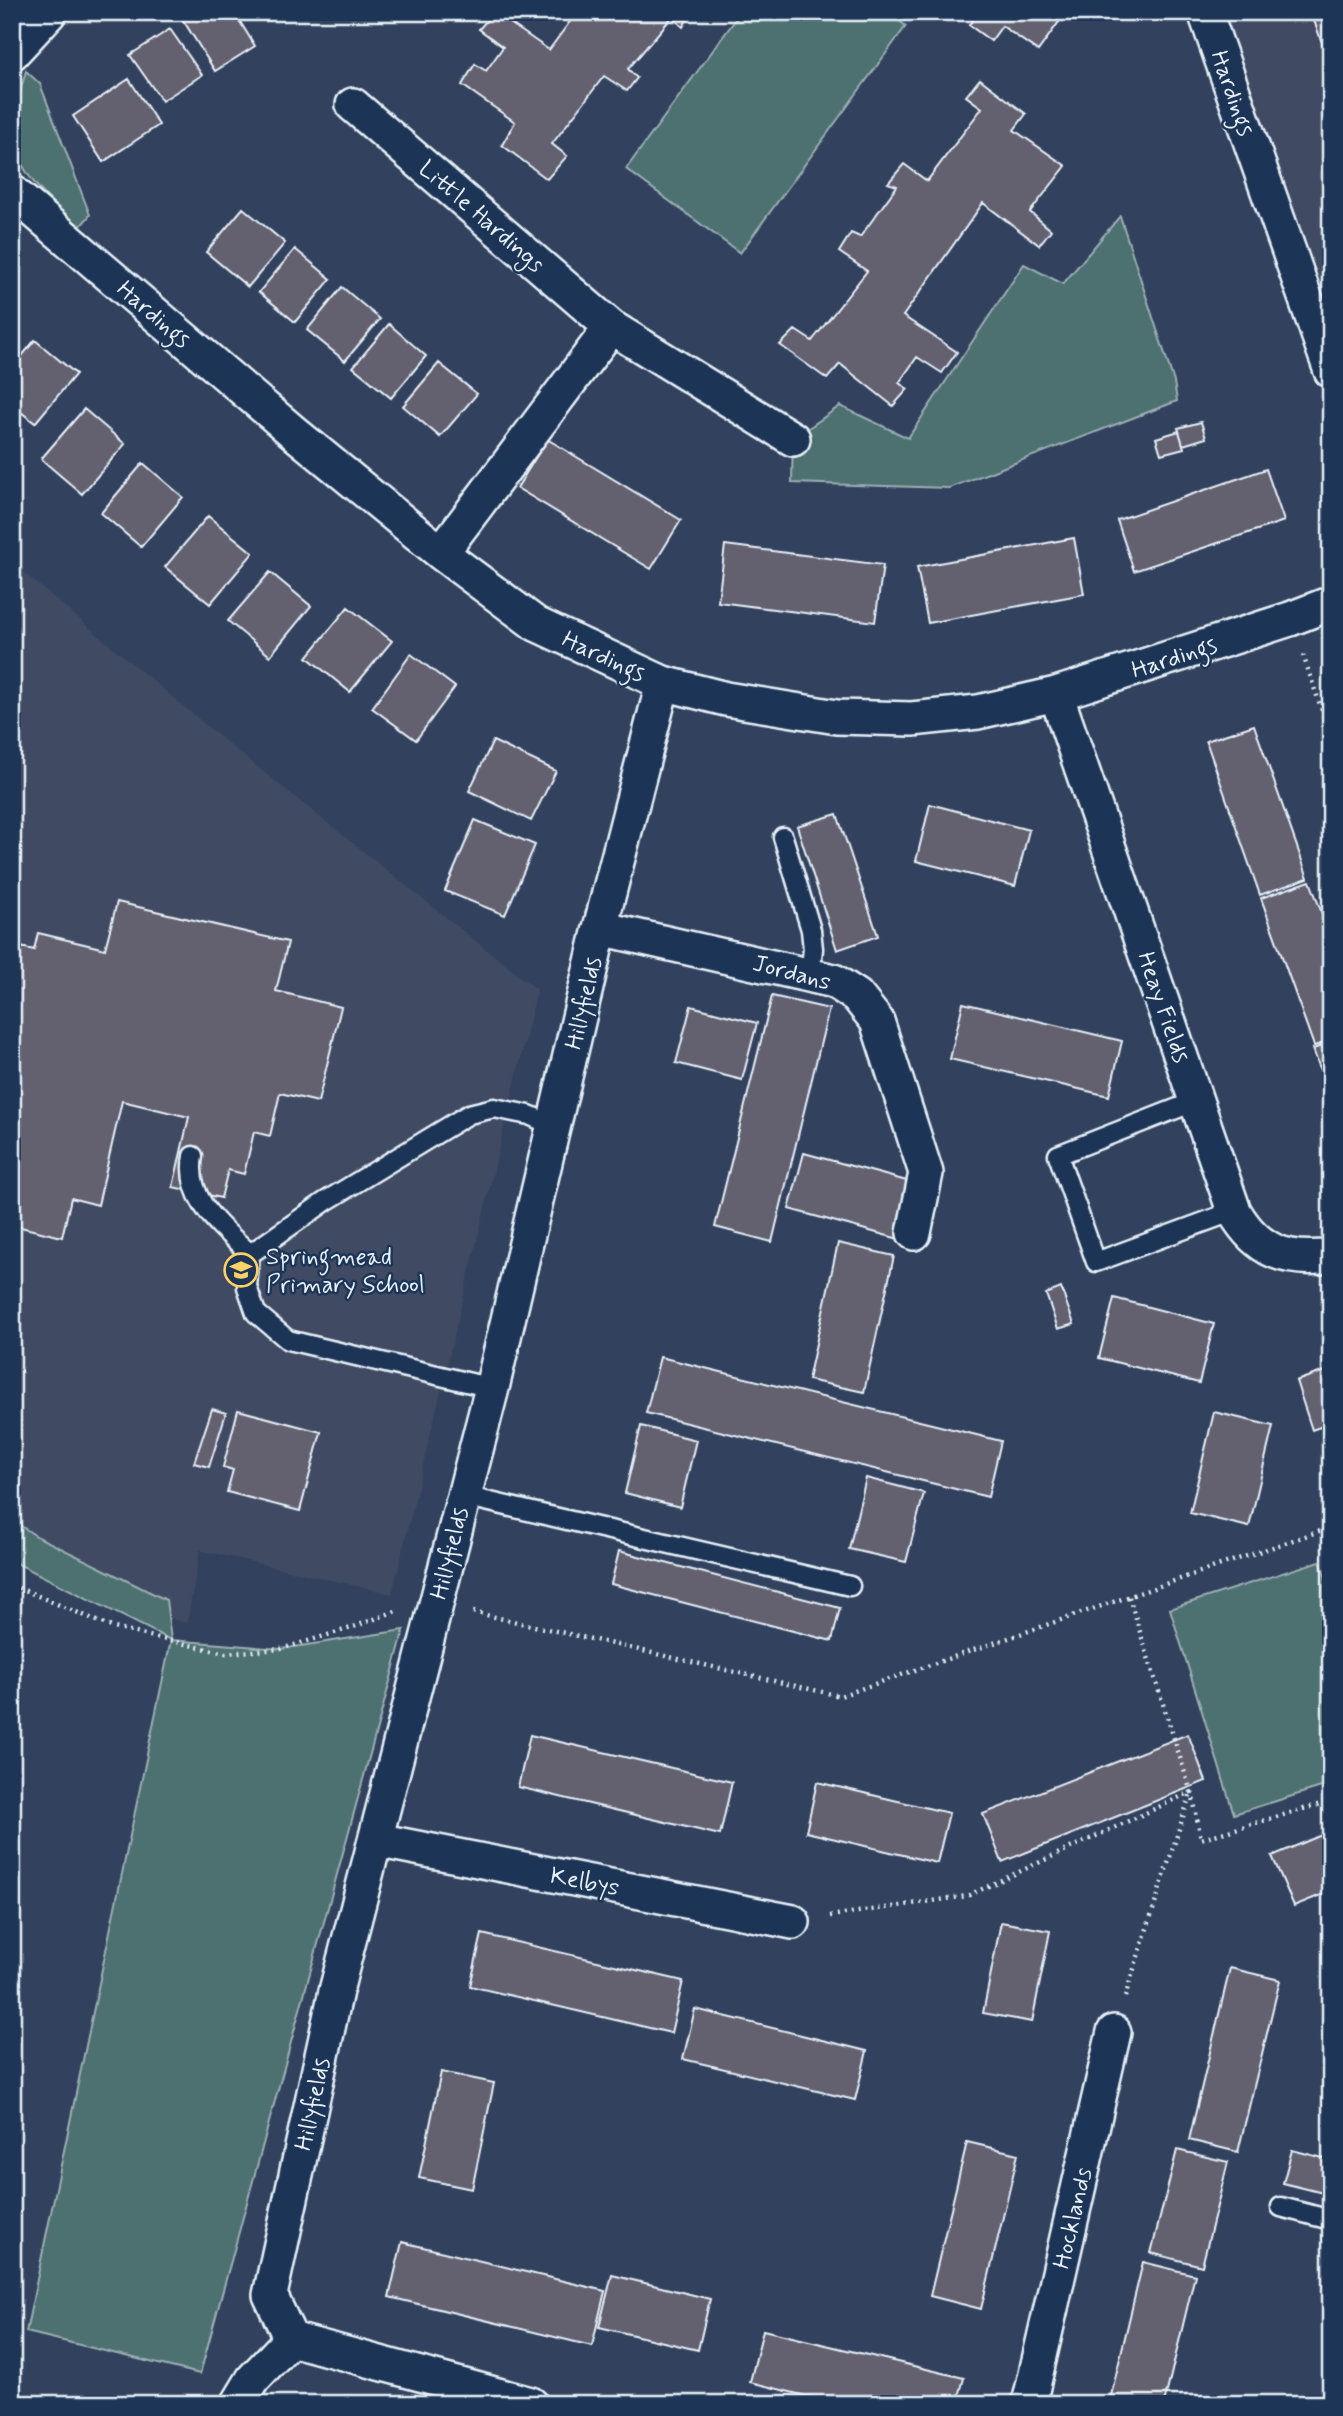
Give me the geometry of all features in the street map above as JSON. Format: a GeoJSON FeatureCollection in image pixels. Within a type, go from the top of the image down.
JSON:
{"type":"FeatureCollection","features":[{"type":"Feature","properties":{"kind":"street"},"geometry":{"type":"LineString","coordinates":[[12,53],[50,12]]}},
{"type":"Feature","properties":{"kind":"street","name":"Hardings"},"geometry":{"type":"LineString","coordinates":[[1205,12],[1331,371]]}},
{"type":"Feature","properties":{"kind":"street","name":"Little Hardings"},"geometry":{"type":"LineString","coordinates":[[353,105],[611,327],[793,439]]}},
{"type":"Feature","properties":{"kind":"street","name":"Hardings"},"geometry":{"type":"LineString","coordinates":[[12,192],[298,436],[441,553],[536,624],[663,683],[726,699],[850,717],[912,719],[964,713],[1056,694],[1290,619],[1331,603]]}},
{"type":"Feature","properties":{"kind":"street"},"geometry":{"type":"LineString","coordinates":[[441,553],[611,327]]}},
{"type":"Feature","properties":{"kind":"street","name":"Hillyfields"},"geometry":{"type":"LineString","coordinates":[[291,2339],[270,2295],[336,1991],[492,1388],[600,928],[663,683]]}},
{"type":"Feature","properties":{"kind":"street","name":"Heay Fields"},"geometry":{"type":"LineString","coordinates":[[1056,694],[1234,1211],[1245,1230],[1261,1243],[1282,1254],[1304,1258],[1331,1256]]}},
{"type":"Feature","properties":{"kind":"street","name":"Jordans"},"geometry":{"type":"LineString","coordinates":[[600,928],[834,981],[857,996],[877,1021],[926,1173],[914,1233]]}},
{"type":"Feature","properties":{"kind":"street","name":"Kelbys"},"geometry":{"type":"LineString","coordinates":[[376,1840],[793,1922]]}},
{"type":"Feature","properties":{"kind":"street","name":"Hocklands"},"geometry":{"type":"LineString","coordinates":[[1029,2404],[1114,2032]]}},
{"type":"Feature","properties":{"kind":"street"},"geometry":{"type":"LineString","coordinates":[[238,2404],[253,2379],[291,2339],[531,2404]]}},
{"type":"Feature","properties":{"kind":"lane"},"geometry":{"type":"LineString","coordinates":[[783,838],[811,930],[813,949],[810,975]]}},
{"type":"Feature","properties":{"kind":"lane"},"geometry":{"type":"LineString","coordinates":[[1196,1101],[1058,1155],[1096,1262],[1234,1211]]}},
{"type":"Feature","properties":{"kind":"lane"},"geometry":{"type":"LineString","coordinates":[[492,1388],[288,1340],[256,1313],[247,1287],[250,1254],[326,1200],[469,1114],[494,1108],[528,1115],[554,1126]]}},
{"type":"Feature","properties":{"kind":"lane"},"geometry":{"type":"LineString","coordinates":[[193,1156],[191,1169],[201,1202],[216,1224],[250,1254]]}},
{"type":"Feature","properties":{"kind":"lane"},"geometry":{"type":"LineString","coordinates":[[464,1496],[850,1586]]}},
{"type":"Feature","properties":{"kind":"lane"},"geometry":{"type":"LineString","coordinates":[[1281,2207],[1331,2220]]}},
{"type":"Feature","properties":{"kind":"path"},"geometry":{"type":"LineString","coordinates":[[1290,619],[1331,737]]}},
{"type":"Feature","properties":{"kind":"path"},"geometry":{"type":"LineString","coordinates":[[12,1585],[114,1628],[225,1653],[281,1649],[351,1628],[391,1612],[436,1603],[840,1696],[1331,1527]]}},
{"type":"Feature","properties":{"kind":"path"},"geometry":{"type":"LineString","coordinates":[[1129,1597],[1192,1791],[1201,1839],[1331,1801]]}},
{"type":"Feature","properties":{"kind":"path"},"geometry":{"type":"LineString","coordinates":[[793,1922],[968,1896],[1192,1791]]}},
{"type":"Feature","properties":{"kind":"path"},"geometry":{"type":"LineString","coordinates":[[1114,2032],[1192,1791]]}},
{"type":"Feature","properties":{"kind":"shaded area"},"geometry":{"type":"Polygon","coordinates":[[[1221,12],[1331,12],[1331,310],[1221,12]]]}},
{"type":"Feature","properties":{"kind":"shaded area","name":"Springmead Primary School"},"geometry":{"type":"Polygon","coordinates":[[[12,563],[232,747],[537,990],[392,1594],[200,1550],[187,1623],[141,1610],[12,1555],[12,563]]]}},
{"type":"Feature","properties":{"kind":"green space"},"geometry":{"type":"Polygon","coordinates":[[[741,12],[887,12],[906,26],[740,253],[626,169],[741,12]]]}},
{"type":"Feature","properties":{"kind":"green space"},"geometry":{"type":"Polygon","coordinates":[[[26,71],[40,84],[90,215],[79,228],[42,192],[20,160],[15,123],[26,71]]]}},
{"type":"Feature","properties":{"kind":"green space"},"geometry":{"type":"Polygon","coordinates":[[[1120,216],[1174,382],[1177,401],[949,488],[792,483],[793,439],[840,406],[908,438],[1024,264],[1063,284],[1120,216]]]}},
{"type":"Feature","properties":{"kind":"green space"},"geometry":{"type":"Polygon","coordinates":[[[12,1520],[36,1536],[166,1600],[171,1640],[12,1561],[12,1520]]]}},
{"type":"Feature","properties":{"kind":"green space"},"geometry":{"type":"Polygon","coordinates":[[[1320,1561],[1331,1592],[1331,1784],[1234,1814],[1170,1609],[1320,1561]]]}},
{"type":"Feature","properties":{"kind":"green space"},"geometry":{"type":"Polygon","coordinates":[[[404,1630],[200,2374],[26,2332],[171,1640],[281,1649],[404,1630]]]}},
{"type":"Feature","properties":{"kind":"building"},"geometry":{"type":"Polygon","coordinates":[[[178,12],[234,12],[255,46],[215,71],[178,12]]]}},
{"type":"Feature","properties":{"kind":"building"},"geometry":{"type":"Polygon","coordinates":[[[494,12],[549,50],[577,12],[691,12],[683,27],[672,17],[628,69],[637,78],[627,91],[604,76],[552,144],[567,156],[547,179],[502,145],[515,122],[462,85],[475,64],[486,71],[503,47],[479,29],[494,12]]]}},
{"type":"Feature","properties":{"kind":"building"},"geometry":{"type":"Polygon","coordinates":[[[974,12],[1066,12],[1038,51],[1002,26],[991,41],[969,25],[977,14],[974,12]]]}},
{"type":"Feature","properties":{"kind":"building"},"geometry":{"type":"Polygon","coordinates":[[[1311,12],[1331,12],[1331,68],[1311,12]]]}},
{"type":"Feature","properties":{"kind":"building"},"geometry":{"type":"Polygon","coordinates":[[[170,29],[202,75],[162,101],[130,55],[170,29]]]}},
{"type":"Feature","properties":{"kind":"building"},"geometry":{"type":"Polygon","coordinates":[[[129,79],[159,125],[103,162],[73,116],[129,79]]]}},
{"type":"Feature","properties":{"kind":"building"},"geometry":{"type":"Polygon","coordinates":[[[980,79],[1026,114],[1014,130],[1066,166],[1030,212],[1051,230],[1039,245],[983,203],[903,316],[957,352],[942,373],[917,357],[899,383],[908,389],[893,406],[840,364],[827,379],[780,345],[795,330],[812,341],[867,271],[839,252],[851,233],[860,237],[897,186],[888,183],[904,164],[927,181],[982,108],[966,96],[980,79]]]}},
{"type":"Feature","properties":{"kind":"building"},"geometry":{"type":"Polygon","coordinates":[[[243,208],[285,243],[248,287],[206,252],[243,208]]]}},
{"type":"Feature","properties":{"kind":"building"},"geometry":{"type":"Polygon","coordinates":[[[295,249],[331,279],[295,322],[259,292],[295,249]]]}},
{"type":"Feature","properties":{"kind":"building"},"geometry":{"type":"Polygon","coordinates":[[[342,287],[380,319],[345,361],[307,330],[342,287]]]}},
{"type":"Feature","properties":{"kind":"building"},"geometry":{"type":"Polygon","coordinates":[[[389,324],[426,356],[391,398],[353,367],[389,324]]]}},
{"type":"Feature","properties":{"kind":"building"},"geometry":{"type":"Polygon","coordinates":[[[35,340],[76,374],[35,423],[12,405],[12,368],[35,340]]]}},
{"type":"Feature","properties":{"kind":"building"},"geometry":{"type":"Polygon","coordinates":[[[439,363],[477,394],[440,437],[403,406],[439,363]]]}},
{"type":"Feature","properties":{"kind":"building"},"geometry":{"type":"Polygon","coordinates":[[[84,409],[125,444],[82,494],[41,459],[84,409]]]}},
{"type":"Feature","properties":{"kind":"building"},"geometry":{"type":"Polygon","coordinates":[[[1201,422],[1206,438],[1183,445],[1178,428],[1201,422]]]}},
{"type":"Feature","properties":{"kind":"building"},"geometry":{"type":"Polygon","coordinates":[[[1179,431],[1184,448],[1161,454],[1156,438],[1179,431]]]}},
{"type":"Feature","properties":{"kind":"building"},"geometry":{"type":"Polygon","coordinates":[[[547,439],[681,520],[651,569],[517,488],[547,439]]]}},
{"type":"Feature","properties":{"kind":"building"},"geometry":{"type":"Polygon","coordinates":[[[143,463],[183,497],[141,547],[101,513],[143,463]]]}},
{"type":"Feature","properties":{"kind":"building"},"geometry":{"type":"Polygon","coordinates":[[[1266,469],[1284,521],[1134,571],[1117,520],[1266,469]]]}},
{"type":"Feature","properties":{"kind":"building"},"geometry":{"type":"Polygon","coordinates":[[[208,516],[253,553],[210,604],[165,567],[208,516]]]}},
{"type":"Feature","properties":{"kind":"building"},"geometry":{"type":"Polygon","coordinates":[[[1074,538],[1084,594],[928,623],[917,567],[1074,538]]]}},
{"type":"Feature","properties":{"kind":"building"},"geometry":{"type":"Polygon","coordinates":[[[725,545],[883,565],[875,622],[718,602],[725,545]]]}},
{"type":"Feature","properties":{"kind":"building"},"geometry":{"type":"Polygon","coordinates":[[[270,572],[311,606],[270,656],[228,621],[270,572]]]}},
{"type":"Feature","properties":{"kind":"building"},"geometry":{"type":"Polygon","coordinates":[[[348,607],[392,641],[350,692],[307,657],[348,607]]]}},
{"type":"Feature","properties":{"kind":"building"},"geometry":{"type":"Polygon","coordinates":[[[411,654],[455,687],[416,740],[372,708],[411,654]]]}},
{"type":"Feature","properties":{"kind":"building"},"geometry":{"type":"Polygon","coordinates":[[[1254,725],[1308,878],[1260,895],[1206,741],[1254,725]]]}},
{"type":"Feature","properties":{"kind":"building"},"geometry":{"type":"Polygon","coordinates":[[[493,741],[556,771],[531,821],[469,791],[493,741]]]}},
{"type":"Feature","properties":{"kind":"building"},"geometry":{"type":"Polygon","coordinates":[[[930,804],[1029,830],[1015,886],[916,861],[930,804]]]}},
{"type":"Feature","properties":{"kind":"building"},"geometry":{"type":"Polygon","coordinates":[[[837,814],[878,936],[837,950],[797,826],[837,814]]]}},
{"type":"Feature","properties":{"kind":"building"},"geometry":{"type":"Polygon","coordinates":[[[475,820],[535,845],[505,915],[445,891],[475,820]]]}},
{"type":"Feature","properties":{"kind":"building"},"geometry":{"type":"Polygon","coordinates":[[[1310,881],[1331,938],[1331,1041],[1314,1046],[1261,898],[1310,881]]]}},
{"type":"Feature","properties":{"kind":"building"},"geometry":{"type":"Polygon","coordinates":[[[117,902],[288,942],[276,991],[341,1007],[318,1102],[280,1093],[270,1136],[254,1132],[244,1174],[228,1170],[221,1198],[173,1187],[189,1117],[122,1101],[98,1205],[71,1198],[62,1237],[12,1225],[12,945],[34,950],[38,933],[105,949],[117,902]]]}},
{"type":"Feature","properties":{"kind":"building"},"geometry":{"type":"Polygon","coordinates":[[[772,996],[829,1009],[772,1242],[715,1227],[772,996]]]}},
{"type":"Feature","properties":{"kind":"building"},"geometry":{"type":"Polygon","coordinates":[[[963,1003],[1122,1041],[1109,1096],[950,1059],[963,1003]]]}},
{"type":"Feature","properties":{"kind":"building"},"geometry":{"type":"Polygon","coordinates":[[[691,1006],[757,1023],[742,1080],[676,1063],[691,1006]]]}},
{"type":"Feature","properties":{"kind":"building"},"geometry":{"type":"Polygon","coordinates":[[[1331,1043],[1331,1100],[1313,1049],[1331,1043]]]}},
{"type":"Feature","properties":{"kind":"building"},"geometry":{"type":"Polygon","coordinates":[[[804,1153],[914,1183],[899,1239],[789,1209],[804,1153]]]}},
{"type":"Feature","properties":{"kind":"building"},"geometry":{"type":"Polygon","coordinates":[[[838,1243],[894,1256],[864,1392],[808,1380],[838,1243]]]}},
{"type":"Feature","properties":{"kind":"building"},"geometry":{"type":"Polygon","coordinates":[[[1061,1288],[1074,1324],[1058,1329],[1046,1294],[1061,1288]]]}},
{"type":"Feature","properties":{"kind":"building"},"geometry":{"type":"Polygon","coordinates":[[[1114,1298],[1214,1324],[1199,1383],[1099,1358],[1114,1298]]]}},
{"type":"Feature","properties":{"kind":"building"},"geometry":{"type":"Polygon","coordinates":[[[660,1357],[1001,1441],[988,1497],[646,1413],[660,1357]]]}},
{"type":"Feature","properties":{"kind":"building"},"geometry":{"type":"Polygon","coordinates":[[[1331,1369],[1331,1423],[1312,1430],[1296,1381],[1331,1369]]]}},
{"type":"Feature","properties":{"kind":"building"},"geometry":{"type":"Polygon","coordinates":[[[212,1409],[226,1413],[209,1467],[194,1463],[212,1409]]]}},
{"type":"Feature","properties":{"kind":"building"},"geometry":{"type":"Polygon","coordinates":[[[238,1410],[321,1432],[300,1511],[227,1492],[233,1470],[223,1467],[238,1410]]]}},
{"type":"Feature","properties":{"kind":"building"},"geometry":{"type":"Polygon","coordinates":[[[1214,1412],[1273,1426],[1249,1527],[1190,1513],[1214,1412]]]}},
{"type":"Feature","properties":{"kind":"building"},"geometry":{"type":"Polygon","coordinates":[[[641,1426],[696,1440],[680,1507],[625,1493],[641,1426]]]}},
{"type":"Feature","properties":{"kind":"building"},"geometry":{"type":"Polygon","coordinates":[[[866,1478],[924,1493],[906,1562],[849,1549],[866,1478]]]}},
{"type":"Feature","properties":{"kind":"building"},"geometry":{"type":"Polygon","coordinates":[[[619,1551],[840,1608],[832,1641],[611,1584],[619,1551]]]}},
{"type":"Feature","properties":{"kind":"building"},"geometry":{"type":"Polygon","coordinates":[[[1188,1734],[1206,1781],[1002,1862],[983,1814],[1188,1734]]]}},
{"type":"Feature","properties":{"kind":"building"},"geometry":{"type":"Polygon","coordinates":[[[530,1735],[732,1782],[720,1835],[518,1787],[530,1735]]]}},
{"type":"Feature","properties":{"kind":"building"},"geometry":{"type":"Polygon","coordinates":[[[817,1782],[949,1813],[937,1863],[806,1832],[817,1782]]]}},
{"type":"Feature","properties":{"kind":"building"},"geometry":{"type":"Polygon","coordinates":[[[1331,1831],[1331,1891],[1294,1906],[1272,1856],[1331,1831]]]}},
{"type":"Feature","properties":{"kind":"building"},"geometry":{"type":"Polygon","coordinates":[[[1001,1922],[1050,1931],[1032,2022],[983,2013],[1001,1922]]]}},
{"type":"Feature","properties":{"kind":"building"},"geometry":{"type":"Polygon","coordinates":[[[482,1934],[683,1981],[671,2033],[470,1986],[482,1934]]]}},
{"type":"Feature","properties":{"kind":"building"},"geometry":{"type":"Polygon","coordinates":[[[1230,1968],[1280,1980],[1238,2152],[1189,2140],[1230,1968]]]}},
{"type":"Feature","properties":{"kind":"building"},"geometry":{"type":"Polygon","coordinates":[[[695,2009],[867,2051],[855,2100],[683,2059],[695,2009]]]}},
{"type":"Feature","properties":{"kind":"building"},"geometry":{"type":"Polygon","coordinates":[[[441,2072],[494,2083],[472,2189],[419,2178],[441,2072]]]}},
{"type":"Feature","properties":{"kind":"building"},"geometry":{"type":"Polygon","coordinates":[[[967,2142],[1018,2154],[981,2309],[930,2296],[967,2142]]]}},
{"type":"Feature","properties":{"kind":"building"},"geometry":{"type":"Polygon","coordinates":[[[1177,2150],[1228,2162],[1202,2266],[1151,2253],[1177,2150]]]}},
{"type":"Feature","properties":{"kind":"building"},"geometry":{"type":"Polygon","coordinates":[[[1292,2150],[1331,2160],[1331,2195],[1283,2183],[1292,2150]]]}},
{"type":"Feature","properties":{"kind":"building"},"geometry":{"type":"Polygon","coordinates":[[[402,2242],[605,2291],[592,2346],[389,2297],[402,2242]]]}},
{"type":"Feature","properties":{"kind":"building"},"geometry":{"type":"Polygon","coordinates":[[[1143,2262],[1195,2275],[1164,2404],[1109,2404],[1143,2262]]]}},
{"type":"Feature","properties":{"kind":"building"},"geometry":{"type":"Polygon","coordinates":[[[612,2275],[710,2299],[698,2350],[599,2327],[612,2275]]]}},
{"type":"Feature","properties":{"kind":"building"},"geometry":{"type":"Polygon","coordinates":[[[763,2330],[964,2378],[957,2404],[838,2404],[750,2382],[763,2330]]]}},
{"type":"Feature","properties":{"kind":"place","name":"Springmead Primary School"},"geometry":{"type":"Point","coordinates":[241,1270]}}]}
